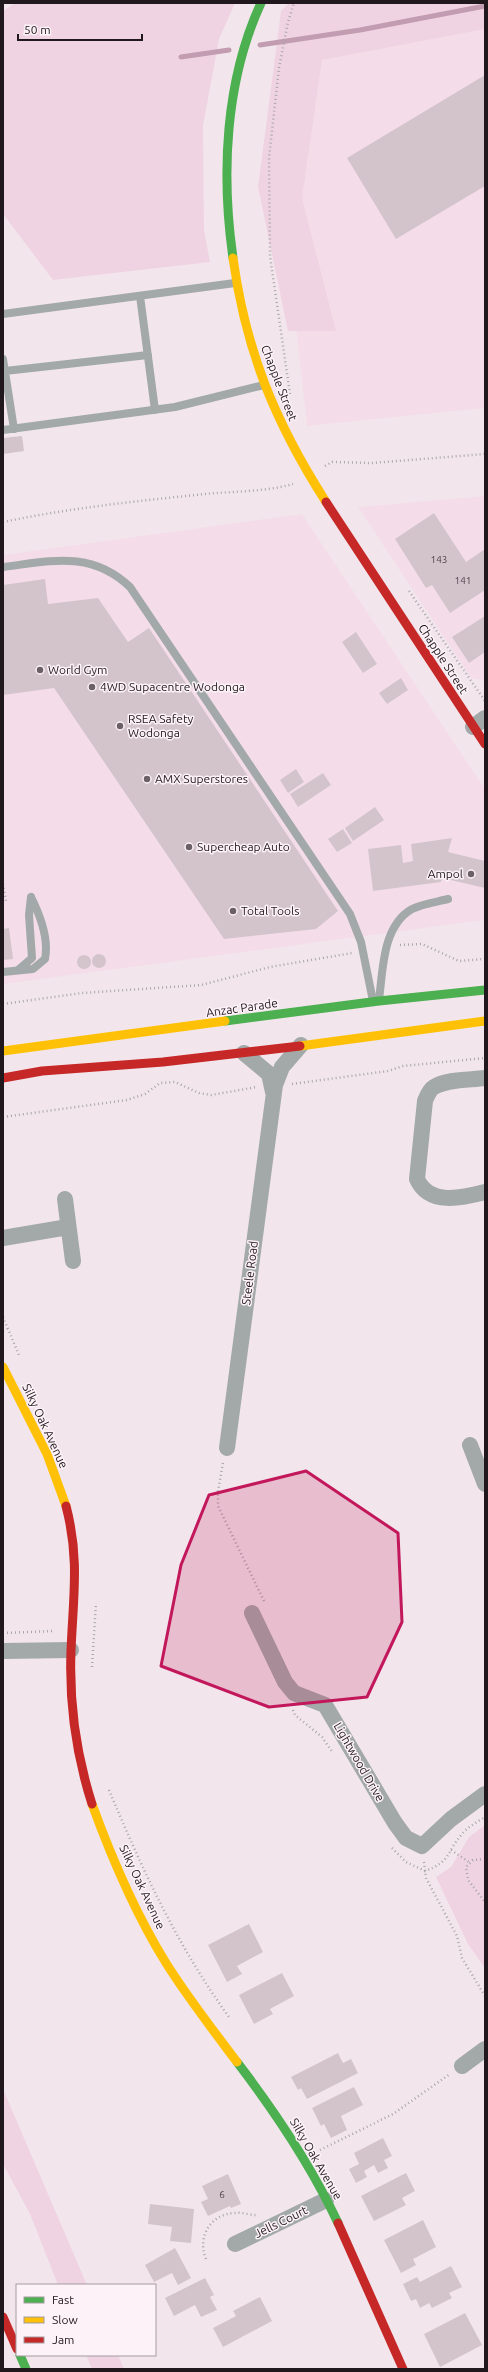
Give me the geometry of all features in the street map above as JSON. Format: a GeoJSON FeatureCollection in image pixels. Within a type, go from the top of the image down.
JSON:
{"type":"FeatureCollection","features":[{"type":"Feature","properties":{"kind":"street","name":"Chapple Street"},"geometry":{"type":"LineString","coordinates":[[261,3],[249,29],[238,74],[228,152],[228,219],[238,282],[250,341],[279,420],[310,475],[479,722],[485,744]]}},
{"type":"Feature","properties":{"kind":"street","name":"Anzac Parade"},"geometry":{"type":"LineString","coordinates":[[3,1051],[376,1001],[485,990]]}},
{"type":"Feature","properties":{"kind":"street"},"geometry":{"type":"LineString","coordinates":[[3,1078],[36,1072],[163,1062],[244,1053],[485,1021]]}},
{"type":"Feature","properties":{"kind":"street","name":"Steele Road"},"geometry":{"type":"LineString","coordinates":[[227,1448],[274,1089],[282,1067],[301,1045]]}},
{"type":"Feature","properties":{"kind":"street"},"geometry":{"type":"LineString","coordinates":[[244,1053],[268,1072],[274,1089]]}},
{"type":"Feature","properties":{"kind":"street"},"geometry":{"type":"LineString","coordinates":[[485,1078],[442,1084],[433,1088],[429,1092],[425,1101],[417,1179],[426,1192],[438,1196],[461,1198],[485,1192]]}},
{"type":"Feature","properties":{"kind":"street"},"geometry":{"type":"LineString","coordinates":[[65,1199],[73,1261]]}},
{"type":"Feature","properties":{"kind":"street"},"geometry":{"type":"LineString","coordinates":[[3,1238],[68,1227]]}},
{"type":"Feature","properties":{"kind":"street","name":"Silky Oak Avenue"},"geometry":{"type":"LineString","coordinates":[[3,1367],[48,1455],[68,1511],[75,1554],[76,1585],[71,1650],[71,1697],[75,1742],[93,1805],[114,1855],[154,1940],[179,1982],[287,2130],[340,2224],[403,2369]]}},
{"type":"Feature","properties":{"kind":"street"},"geometry":{"type":"LineString","coordinates":[[470,1445],[485,1484]]}},
{"type":"Feature","properties":{"kind":"street","name":"Lightwood Drive"},"geometry":{"type":"LineString","coordinates":[[252,1613],[285,1682],[294,1693],[325,1705],[395,1823],[406,1838],[422,1846]]}},
{"type":"Feature","properties":{"kind":"street"},"geometry":{"type":"LineString","coordinates":[[3,1651],[71,1650]]}},
{"type":"Feature","properties":{"kind":"street"},"geometry":{"type":"LineString","coordinates":[[422,1846],[451,1819],[485,1794]]}},
{"type":"Feature","properties":{"kind":"street"},"geometry":{"type":"LineString","coordinates":[[462,2066],[485,2049]]}},
{"type":"Feature","properties":{"kind":"street","name":"Jells Court"},"geometry":{"type":"LineString","coordinates":[[235,2244],[326,2200]]}},
{"type":"Feature","properties":{"kind":"street"},"geometry":{"type":"LineString","coordinates":[[3,2317],[16,2347]]}},
{"type":"Feature","properties":{"kind":"street"},"geometry":{"type":"LineString","coordinates":[[20,2356],[26,2369]]}},
{"type":"Feature","properties":{"kind":"lane"},"geometry":{"type":"LineString","coordinates":[[3,314],[238,282]]}},
{"type":"Feature","properties":{"kind":"lane"},"geometry":{"type":"LineString","coordinates":[[140,296],[155,410]]}},
{"type":"Feature","properties":{"kind":"lane"},"geometry":{"type":"LineString","coordinates":[[5,371],[148,355]]}},
{"type":"Feature","properties":{"kind":"lane"},"geometry":{"type":"LineString","coordinates":[[3,359],[14,429]]}},
{"type":"Feature","properties":{"kind":"lane"},"geometry":{"type":"LineString","coordinates":[[3,430],[175,407],[265,385]]}},
{"type":"Feature","properties":{"kind":"lane"},"geometry":{"type":"LineString","coordinates":[[3,567],[63,559],[76,561],[105,569],[119,577],[130,587],[343,902],[357,928],[376,1001]]}},
{"type":"Feature","properties":{"kind":"lane"},"geometry":{"type":"LineString","coordinates":[[3,972],[33,969],[45,959],[46,950],[40,914],[31,897],[29,915],[32,958],[17,970]]}},
{"type":"Feature","properties":{"kind":"lane"},"geometry":{"type":"LineString","coordinates":[[376,1001],[387,946],[394,928],[401,917],[418,906],[448,899]]}},
{"type":"Feature","properties":{"kind":"path"},"geometry":{"type":"LineString","coordinates":[[291,400],[270,256],[269,158],[279,68],[294,3]]}},
{"type":"Feature","properties":{"kind":"path"},"geometry":{"type":"LineString","coordinates":[[3,522],[62,510],[231,491],[278,488],[294,483],[332,462],[372,463],[485,454]]}},
{"type":"Feature","properties":{"kind":"path"},"geometry":{"type":"LineString","coordinates":[[322,459],[330,472]]}},
{"type":"Feature","properties":{"kind":"path"},"geometry":{"type":"LineString","coordinates":[[405,584],[485,701]]}},
{"type":"Feature","properties":{"kind":"path"},"geometry":{"type":"LineString","coordinates":[[3,884],[6,901]]}},
{"type":"Feature","properties":{"kind":"path"},"geometry":{"type":"LineString","coordinates":[[387,946],[417,943],[441,952],[459,962],[485,959]]}},
{"type":"Feature","properties":{"kind":"path"},"geometry":{"type":"LineString","coordinates":[[3,1004],[82,993],[201,985],[270,967],[363,951]]}},
{"type":"Feature","properties":{"kind":"path"},"geometry":{"type":"LineString","coordinates":[[3,1117],[128,1100],[145,1094],[160,1084],[175,1082],[199,1093],[211,1095],[236,1089],[274,1089],[380,1072],[403,1066],[485,1058]]}},
{"type":"Feature","properties":{"kind":"path"},"geometry":{"type":"LineString","coordinates":[[3,1317],[21,1360]]}},
{"type":"Feature","properties":{"kind":"path"},"geometry":{"type":"LineString","coordinates":[[3,1331],[7,1329]]}},
{"type":"Feature","properties":{"kind":"path"},"geometry":{"type":"LineString","coordinates":[[227,1448],[218,1491],[218,1506],[265,1604],[252,1613]]}},
{"type":"Feature","properties":{"kind":"path"},"geometry":{"type":"LineString","coordinates":[[91,1670],[96,1599]]}},
{"type":"Feature","properties":{"kind":"path"},"geometry":{"type":"LineString","coordinates":[[3,1633],[54,1631],[60,1627],[95,1629]]}},
{"type":"Feature","properties":{"kind":"path"},"geometry":{"type":"LineString","coordinates":[[108,1786],[159,1903],[183,1946],[231,2019]]}},
{"type":"Feature","properties":{"kind":"path"},"geometry":{"type":"LineString","coordinates":[[425,1871],[440,1865],[446,1860],[468,1829],[485,1817]]}},
{"type":"Feature","properties":{"kind":"path"},"geometry":{"type":"LineString","coordinates":[[422,1846],[426,1878],[457,1936],[462,1958],[485,1996]]}},
{"type":"Feature","properties":{"kind":"path"},"geometry":{"type":"LineString","coordinates":[[452,1850],[469,1862]]}},
{"type":"Feature","properties":{"kind":"path"},"geometry":{"type":"LineString","coordinates":[[485,1859],[481,1858],[469,1862],[466,1867],[468,1880],[485,1902]]}},
{"type":"Feature","properties":{"kind":"path"},"geometry":{"type":"LineString","coordinates":[[303,2158],[393,2114],[462,2066]]}},
{"type":"Feature","properties":{"kind":"path"},"geometry":{"type":"LineString","coordinates":[[308,2168],[325,2158],[316,2143]]}},
{"type":"Feature","properties":{"kind":"path"},"geometry":{"type":"LineString","coordinates":[[206,2259],[201,2246],[203,2237],[209,2225],[216,2219],[236,2212],[262,2215]]}},
{"type":"Feature","properties":{"kind":"highlighted area"},"geometry":{"type":"Polygon","coordinates":[[[306,1471],[398,1533],[402,1622],[367,1697],[269,1707],[161,1666],[181,1565],[209,1495],[306,1471]]]}},
{"type":"Feature","properties":{"kind":"shaded area"},"geometry":{"type":"Polygon","coordinates":[[[15,3],[235,3],[219,39],[203,126],[204,230],[210,262],[53,280],[3,214],[3,11],[15,3]]]}},
{"type":"Feature","properties":{"kind":"shaded area"},"geometry":{"type":"Polygon","coordinates":[[[289,3],[485,3],[485,29],[322,60],[302,198],[336,331],[288,331],[258,187],[281,11],[289,3]]]}},
{"type":"Feature","properties":{"kind":"shaded area"},"geometry":{"type":"Polygon","coordinates":[[[485,3],[485,408],[307,426],[277,159],[298,50],[485,3]]]}},
{"type":"Feature","properties":{"kind":"shaded area"},"geometry":{"type":"Polygon","coordinates":[[[485,496],[485,681],[471,678],[358,507],[485,496]]]}},
{"type":"Feature","properties":{"kind":"shaded area"},"geometry":{"type":"Polygon","coordinates":[[[302,514],[485,789],[485,920],[3,984],[3,555],[302,514]]]}},
{"type":"Feature","properties":{"kind":"shaded area"},"geometry":{"type":"Polygon","coordinates":[[[485,1825],[485,1968],[468,1944],[436,1877],[451,1867],[469,1837],[485,1825]]]}},
{"type":"Feature","properties":{"kind":"shaded area"},"geometry":{"type":"Polygon","coordinates":[[[3,2089],[87,2284],[58,2284],[30,2214],[3,2164],[3,2089]]]}},
{"type":"Feature","properties":{"kind":"shaded area"},"geometry":{"type":"Polygon","coordinates":[[[86,2356],[118,2356],[124,2369],[92,2369],[86,2356]]]}},
{"type":"Feature","properties":{"kind":"building"},"geometry":{"type":"Polygon","coordinates":[[[485,75],[485,186],[396,239],[347,158],[485,75]]]}},
{"type":"Feature","properties":{"kind":"building"},"geometry":{"type":"Polygon","coordinates":[[[22,436],[24,451],[3,454],[3,438],[22,436]]]}},
{"type":"Feature","properties":{"kind":"building"},"geometry":{"type":"Polygon","coordinates":[[[434,513],[466,562],[485,549],[485,590],[450,613],[432,585],[426,588],[395,539],[434,513]]]}},
{"type":"Feature","properties":{"kind":"building"},"geometry":{"type":"Polygon","coordinates":[[[45,579],[48,604],[98,598],[128,642],[149,628],[338,911],[316,929],[224,939],[54,688],[3,695],[3,585],[45,579]]]}},
{"type":"Feature","properties":{"kind":"building"},"geometry":{"type":"Polygon","coordinates":[[[485,616],[485,652],[469,663],[452,637],[485,616]]]}},
{"type":"Feature","properties":{"kind":"building"},"geometry":{"type":"Polygon","coordinates":[[[356,632],[377,664],[363,673],[342,642],[356,632]]]}},
{"type":"Feature","properties":{"kind":"building"},"geometry":{"type":"Polygon","coordinates":[[[401,678],[408,690],[387,704],[379,693],[401,678]]]}},
{"type":"Feature","properties":{"kind":"building"},"geometry":{"type":"Polygon","coordinates":[[[296,769],[304,782],[288,793],[280,780],[296,769]]]}},
{"type":"Feature","properties":{"kind":"building"},"geometry":{"type":"Polygon","coordinates":[[[323,773],[331,785],[298,807],[290,794],[323,773]]]}},
{"type":"Feature","properties":{"kind":"building"},"geometry":{"type":"Polygon","coordinates":[[[375,807],[384,820],[353,841],[345,828],[375,807]]]}},
{"type":"Feature","properties":{"kind":"building"},"geometry":{"type":"Polygon","coordinates":[[[343,829],[352,843],[337,852],[328,839],[343,829]]]}},
{"type":"Feature","properties":{"kind":"building"},"geometry":{"type":"Polygon","coordinates":[[[452,838],[448,852],[485,861],[485,888],[442,878],[441,882],[373,891],[368,849],[401,845],[403,863],[413,861],[411,844],[452,838]]]}},
{"type":"Feature","properties":{"kind":"building"},"geometry":{"type":"Polygon","coordinates":[[[9,928],[13,959],[3,960],[3,929],[9,928]]]}},
{"type":"Feature","properties":{"kind":"building"},"geometry":{"type":"Polygon","coordinates":[[[99,954],[104,956],[106,961],[104,966],[99,968],[94,966],[92,961],[94,956],[99,954]]]}},
{"type":"Feature","properties":{"kind":"building"},"geometry":{"type":"Polygon","coordinates":[[[84,955],[89,957],[91,962],[89,967],[84,969],[79,967],[77,962],[79,957],[84,955]]]}},
{"type":"Feature","properties":{"kind":"building"},"geometry":{"type":"Polygon","coordinates":[[[249,1924],[263,1952],[237,1966],[242,1974],[227,1982],[208,1945],[249,1924]]]}},
{"type":"Feature","properties":{"kind":"building"},"geometry":{"type":"Polygon","coordinates":[[[282,1973],[294,1996],[270,2009],[273,2014],[254,2024],[239,1995],[282,1973]]]}},
{"type":"Feature","properties":{"kind":"building"},"geometry":{"type":"Polygon","coordinates":[[[338,2053],[343,2063],[351,2059],[358,2073],[307,2099],[301,2088],[298,2090],[291,2077],[338,2053]]]}},
{"type":"Feature","properties":{"kind":"building"},"geometry":{"type":"Polygon","coordinates":[[[354,2087],[363,2105],[341,2116],[347,2130],[331,2138],[324,2124],[321,2126],[312,2108],[354,2087]]]}},
{"type":"Feature","properties":{"kind":"building"},"geometry":{"type":"Polygon","coordinates":[[[383,2138],[392,2156],[384,2160],[388,2168],[378,2173],[374,2165],[364,2171],[367,2177],[356,2183],[349,2169],[359,2164],[354,2153],[383,2138]]]}},
{"type":"Feature","properties":{"kind":"building"},"geometry":{"type":"Polygon","coordinates":[[[406,2173],[415,2191],[402,2198],[406,2205],[374,2221],[361,2196],[406,2173]]]}},
{"type":"Feature","properties":{"kind":"building"},"geometry":{"type":"Polygon","coordinates":[[[228,2174],[241,2204],[231,2208],[230,2206],[208,2216],[201,2202],[208,2199],[202,2186],[228,2174]]]}},
{"type":"Feature","properties":{"kind":"building"},"geometry":{"type":"Polygon","coordinates":[[[150,2204],[194,2209],[191,2243],[170,2241],[172,2227],[148,2224],[150,2204]]]}},
{"type":"Feature","properties":{"kind":"building"},"geometry":{"type":"Polygon","coordinates":[[[423,2220],[436,2247],[413,2259],[416,2265],[401,2273],[384,2240],[423,2220]]]}},
{"type":"Feature","properties":{"kind":"building"},"geometry":{"type":"Polygon","coordinates":[[[175,2248],[191,2278],[178,2285],[172,2273],[154,2282],[145,2265],[175,2248]]]}},
{"type":"Feature","properties":{"kind":"building"},"geometry":{"type":"Polygon","coordinates":[[[451,2266],[462,2287],[449,2293],[452,2298],[432,2308],[429,2303],[420,2308],[416,2299],[411,2301],[403,2284],[417,2277],[420,2282],[451,2266]]]}},
{"type":"Feature","properties":{"kind":"building"},"geometry":{"type":"Polygon","coordinates":[[[205,2278],[214,2295],[210,2297],[217,2310],[201,2317],[195,2305],[174,2316],[165,2298],[205,2278]]]}},
{"type":"Feature","properties":{"kind":"building"},"geometry":{"type":"Polygon","coordinates":[[[260,2297],[272,2321],[223,2347],[213,2328],[236,2316],[233,2311],[260,2297]]]}},
{"type":"Feature","properties":{"kind":"building"},"geometry":{"type":"Polygon","coordinates":[[[465,2313],[482,2345],[440,2367],[424,2334],[465,2313]]]}},
{"type":"Feature","properties":{"kind":"waterway"},"geometry":{"type":"LineString","coordinates":[[260,45],[360,30],[485,6]]}},
{"type":"Feature","properties":{"kind":"waterway"},"geometry":{"type":"LineString","coordinates":[[181,57],[229,50]]}},
{"type":"Feature","properties":{"kind":"traffic: fast"},"geometry":{"type":"LineString","coordinates":[[233,258],[227,194],[229,128],[233,96],[240,64],[249,33],[261,3]]}},
{"type":"Feature","properties":{"kind":"traffic: fast"},"geometry":{"type":"LineString","coordinates":[[225,1021],[379,1001],[485,990]]}},
{"type":"Feature","properties":{"kind":"traffic: fast"},"geometry":{"type":"LineString","coordinates":[[237,2062],[292,2140],[328,2202],[338,2223]]}},
{"type":"Feature","properties":{"kind":"traffic: fast"},"geometry":{"type":"LineString","coordinates":[[20,2356],[26,2369]]}},
{"type":"Feature","properties":{"kind":"traffic: slow"},"geometry":{"type":"LineString","coordinates":[[233,258],[246,325],[265,385],[292,443],[326,502]]}},
{"type":"Feature","properties":{"kind":"traffic: slow"},"geometry":{"type":"LineString","coordinates":[[3,1051],[225,1021]]}},
{"type":"Feature","properties":{"kind":"traffic: slow"},"geometry":{"type":"LineString","coordinates":[[300,1046],[485,1021]]}},
{"type":"Feature","properties":{"kind":"traffic: slow"},"geometry":{"type":"LineString","coordinates":[[3,1367],[47,1454],[66,1506]]}},
{"type":"Feature","properties":{"kind":"traffic: slow"},"geometry":{"type":"LineString","coordinates":[[92,1804],[125,1885],[144,1925],[183,1989],[237,2062]]}},
{"type":"Feature","properties":{"kind":"traffic: jam"},"geometry":{"type":"LineString","coordinates":[[326,502],[485,744]]}},
{"type":"Feature","properties":{"kind":"traffic: jam"},"geometry":{"type":"LineString","coordinates":[[3,1078],[42,1071],[163,1062],[300,1046]]}},
{"type":"Feature","properties":{"kind":"traffic: jam"},"geometry":{"type":"LineString","coordinates":[[66,1506],[73,1544],[74,1561],[71,1690],[78,1747],[86,1785],[92,1804]]}},
{"type":"Feature","properties":{"kind":"traffic: jam"},"geometry":{"type":"LineString","coordinates":[[338,2223],[403,2369]]}},
{"type":"Feature","properties":{"kind":"traffic: jam"},"geometry":{"type":"LineString","coordinates":[[3,2317],[16,2347]]}},
{"type":"Feature","properties":{"kind":"place","name":"World Gym"},"geometry":{"type":"Point","coordinates":[40,670]}},
{"type":"Feature","properties":{"kind":"place","name":"4WD Supacentre Wodonga"},"geometry":{"type":"Point","coordinates":[92,687]}},
{"type":"Feature","properties":{"kind":"place","name":"RSEA Safety Wodonga"},"geometry":{"type":"Point","coordinates":[120,726]}},
{"type":"Feature","properties":{"kind":"place","name":"AMX Superstores"},"geometry":{"type":"Point","coordinates":[147,779]}},
{"type":"Feature","properties":{"kind":"place","name":"Supercheap Auto"},"geometry":{"type":"Point","coordinates":[189,847]}},
{"type":"Feature","properties":{"kind":"place","name":"Ampol"},"geometry":{"type":"Point","coordinates":[471,874]}},
{"type":"Feature","properties":{"kind":"place","name":"Total Tools"},"geometry":{"type":"Point","coordinates":[233,911]}}]}
